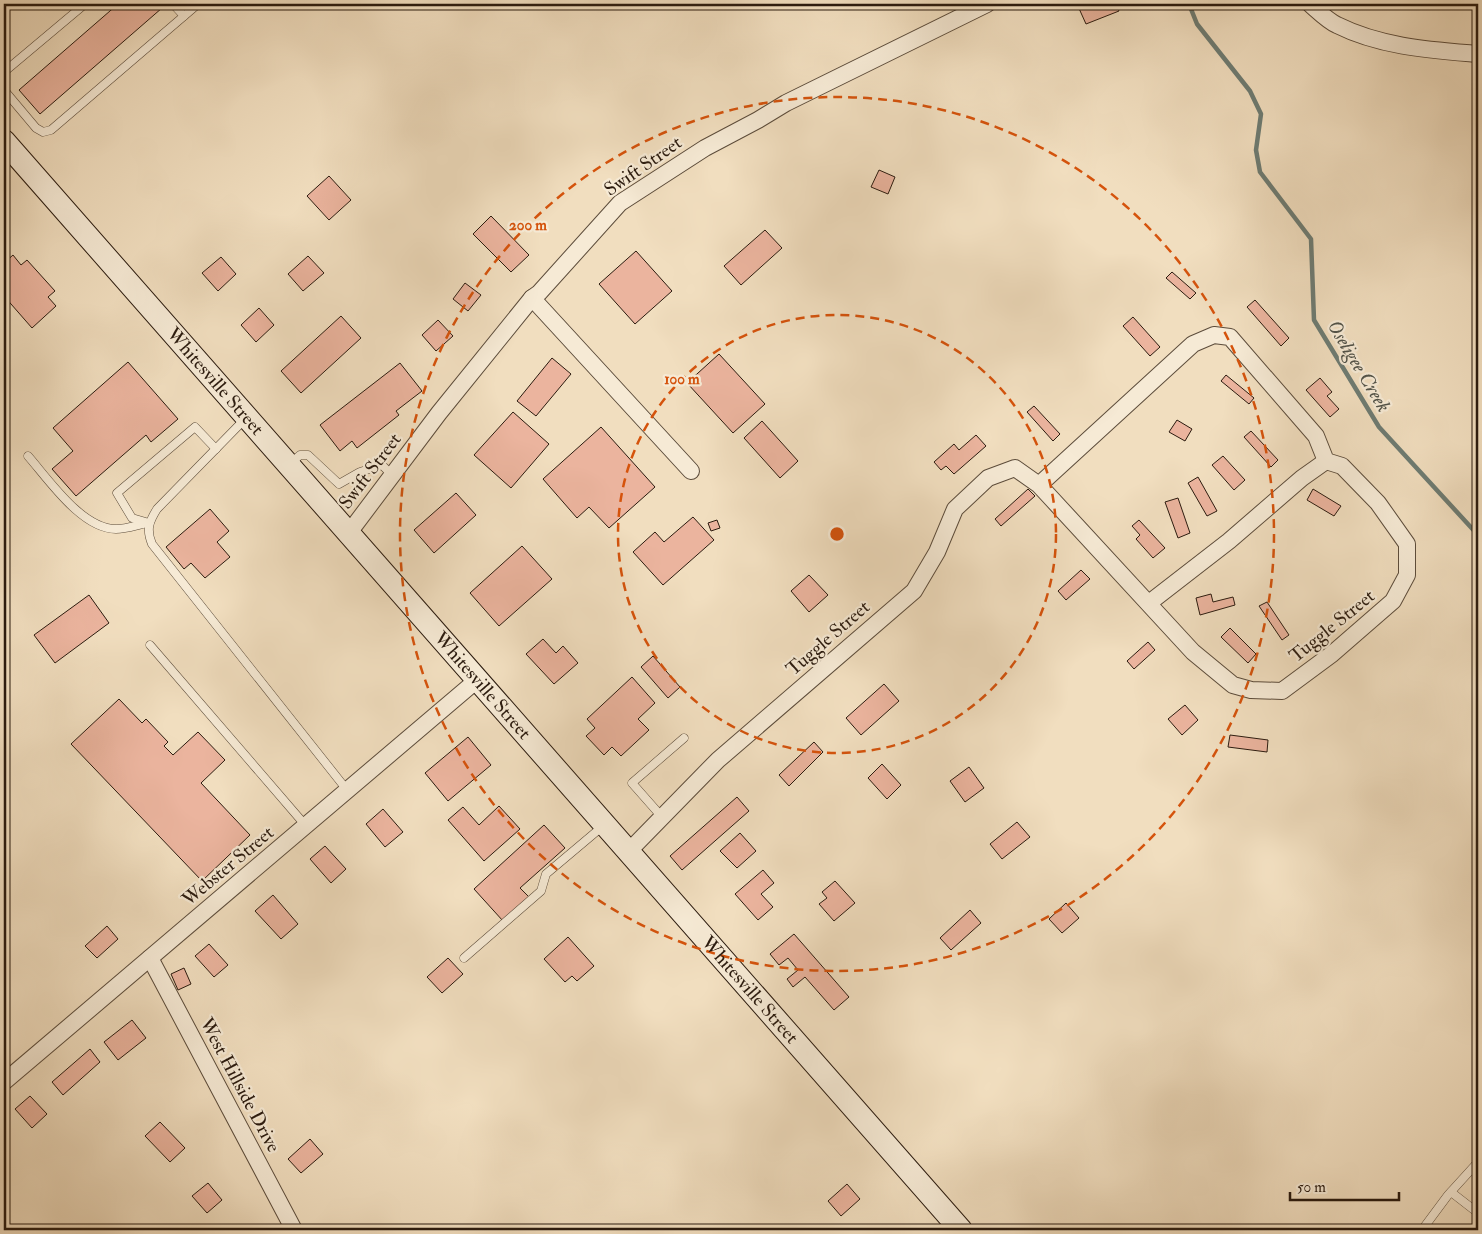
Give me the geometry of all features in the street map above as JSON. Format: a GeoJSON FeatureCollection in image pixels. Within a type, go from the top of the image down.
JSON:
{"type":"FeatureCollection","features":[{"type":"Feature","properties":{"kind":"main road","name":"Whitesville Street"},"geometry":{"type":"LineString","coordinates":[[4,141],[961,1230]]}},
{"type":"Feature","properties":{"kind":"street","name":"Swift Street"},"geometry":{"type":"LineString","coordinates":[[348,534],[392,475],[532,298],[539,293],[620,203],[705,148],[786,103],[987,4]]}},
{"type":"Feature","properties":{"kind":"street"},"geometry":{"type":"LineString","coordinates":[[1310,4],[1336,25],[1384,42],[1412,48],[1478,54]]}},
{"type":"Feature","properties":{"kind":"street"},"geometry":{"type":"LineString","coordinates":[[532,298],[691,471]]}},
{"type":"Feature","properties":{"kind":"street"},"geometry":{"type":"LineString","coordinates":[[1039,484],[1193,344],[1214,334],[1230,337],[1316,436],[1326,461],[1302,478],[1229,541],[1149,603]]}},
{"type":"Feature","properties":{"kind":"street","name":"Tuggle Street"},"geometry":{"type":"LineString","coordinates":[[628,852],[718,760],[914,590],[938,552],[955,509],[988,478],[1016,468],[1039,484],[1193,652],[1233,685],[1251,690],[1282,691],[1332,654],[1393,602],[1407,576],[1407,544],[1378,503],[1342,466],[1326,461]]}},
{"type":"Feature","properties":{"kind":"street","name":"Webster Street"},"geometry":{"type":"LineString","coordinates":[[4,1082],[477,680]]}},
{"type":"Feature","properties":{"kind":"street","name":"West Hillside Drive"},"geometry":{"type":"LineString","coordinates":[[150,958],[294,1230]]}},
{"type":"Feature","properties":{"kind":"lane"},"geometry":{"type":"LineString","coordinates":[[4,72],[85,4]]}},
{"type":"Feature","properties":{"kind":"lane"},"geometry":{"type":"LineString","coordinates":[[173,4],[184,16]]}},
{"type":"Feature","properties":{"kind":"lane"},"geometry":{"type":"LineString","coordinates":[[4,90],[36,128],[43,132],[51,130],[198,4]]}},
{"type":"Feature","properties":{"kind":"lane"},"geometry":{"type":"LineString","coordinates":[[247,418],[157,509],[149,523],[148,533],[152,544],[347,790]]}},
{"type":"Feature","properties":{"kind":"lane"},"geometry":{"type":"LineString","coordinates":[[149,523],[132,518],[117,493],[196,427],[216,449]]}},
{"type":"Feature","properties":{"kind":"lane"},"geometry":{"type":"LineString","coordinates":[[288,465],[300,455],[308,455],[339,484],[360,472],[382,465],[392,475]]}},
{"type":"Feature","properties":{"kind":"lane"},"geometry":{"type":"LineString","coordinates":[[28,456],[68,502],[93,524],[116,529],[149,523]]}},
{"type":"Feature","properties":{"kind":"lane"},"geometry":{"type":"LineString","coordinates":[[150,645],[306,826]]}},
{"type":"Feature","properties":{"kind":"lane"},"geometry":{"type":"LineString","coordinates":[[662,817],[632,783],[684,738]]}},
{"type":"Feature","properties":{"kind":"lane"},"geometry":{"type":"LineString","coordinates":[[464,958],[540,891],[546,874],[604,824]]}},
{"type":"Feature","properties":{"kind":"lane"},"geometry":{"type":"LineString","coordinates":[[1422,1230],[1451,1192],[1478,1162]]}},
{"type":"Feature","properties":{"kind":"lane"},"geometry":{"type":"LineString","coordinates":[[1451,1192],[1478,1213]]}},
{"type":"Feature","properties":{"kind":"building"},"geometry":{"type":"Polygon","coordinates":[[[118,4],[158,4],[162,8],[40,114],[19,90],[118,4]]]}},
{"type":"Feature","properties":{"kind":"building"},"geometry":{"type":"Polygon","coordinates":[[[1077,4],[1116,4],[1119,11],[1086,24],[1077,4]]]}},
{"type":"Feature","properties":{"kind":"building"},"geometry":{"type":"Polygon","coordinates":[[[879,170],[895,177],[888,194],[871,187],[879,170]]]}},
{"type":"Feature","properties":{"kind":"building"},"geometry":{"type":"Polygon","coordinates":[[[329,176],[351,200],[329,220],[307,196],[329,176]]]}},
{"type":"Feature","properties":{"kind":"building"},"geometry":{"type":"Polygon","coordinates":[[[491,216],[529,255],[511,272],[473,234],[491,216]]]}},
{"type":"Feature","properties":{"kind":"building"},"geometry":{"type":"Polygon","coordinates":[[[765,230],[782,248],[741,285],[724,266],[765,230]]]}},
{"type":"Feature","properties":{"kind":"building"},"geometry":{"type":"Polygon","coordinates":[[[636,251],[672,291],[635,324],[599,284],[636,251]]]}},
{"type":"Feature","properties":{"kind":"building"},"geometry":{"type":"Polygon","coordinates":[[[13,255],[21,265],[27,260],[55,291],[48,297],[56,306],[32,328],[4,296],[4,263],[13,255]]]}},
{"type":"Feature","properties":{"kind":"building"},"geometry":{"type":"Polygon","coordinates":[[[308,256],[324,273],[303,291],[288,274],[308,256]]]}},
{"type":"Feature","properties":{"kind":"building"},"geometry":{"type":"Polygon","coordinates":[[[221,257],[236,274],[218,291],[202,273],[221,257]]]}},
{"type":"Feature","properties":{"kind":"building"},"geometry":{"type":"Polygon","coordinates":[[[1172,272],[1196,293],[1190,299],[1166,278],[1172,272]]]}},
{"type":"Feature","properties":{"kind":"building"},"geometry":{"type":"Polygon","coordinates":[[[465,283],[481,295],[468,311],[453,299],[465,283]]]}},
{"type":"Feature","properties":{"kind":"building"},"geometry":{"type":"Polygon","coordinates":[[[1255,300],[1289,338],[1281,346],[1247,307],[1255,300]]]}},
{"type":"Feature","properties":{"kind":"building"},"geometry":{"type":"Polygon","coordinates":[[[259,308],[274,325],[256,342],[241,325],[259,308]]]}},
{"type":"Feature","properties":{"kind":"building"},"geometry":{"type":"Polygon","coordinates":[[[341,316],[361,338],[301,393],[281,371],[341,316]]]}},
{"type":"Feature","properties":{"kind":"building"},"geometry":{"type":"Polygon","coordinates":[[[1133,317],[1160,347],[1150,356],[1123,326],[1133,317]]]}},
{"type":"Feature","properties":{"kind":"building"},"geometry":{"type":"Polygon","coordinates":[[[438,320],[453,336],[436,351],[422,335],[438,320]]]}},
{"type":"Feature","properties":{"kind":"building"},"geometry":{"type":"Polygon","coordinates":[[[719,354],[765,404],[733,433],[687,383],[719,354]]]}},
{"type":"Feature","properties":{"kind":"building"},"geometry":{"type":"Polygon","coordinates":[[[552,358],[571,374],[536,416],[517,401],[552,358]]]}},
{"type":"Feature","properties":{"kind":"building"},"geometry":{"type":"Polygon","coordinates":[[[128,362],[178,419],[151,442],[146,435],[76,496],[52,469],[73,451],[53,428],[128,362]]]}},
{"type":"Feature","properties":{"kind":"building"},"geometry":{"type":"Polygon","coordinates":[[[400,363],[422,391],[396,411],[399,415],[357,448],[352,441],[340,451],[320,425],[400,363]]]}},
{"type":"Feature","properties":{"kind":"building"},"geometry":{"type":"Polygon","coordinates":[[[1226,375],[1254,398],[1249,404],[1221,381],[1226,375]]]}},
{"type":"Feature","properties":{"kind":"building"},"geometry":{"type":"Polygon","coordinates":[[[1320,378],[1332,392],[1327,396],[1339,409],[1330,417],[1306,390],[1320,378]]]}},
{"type":"Feature","properties":{"kind":"building"},"geometry":{"type":"Polygon","coordinates":[[[1034,406],[1060,434],[1053,441],[1027,412],[1034,406]]]}},
{"type":"Feature","properties":{"kind":"building"},"geometry":{"type":"Polygon","coordinates":[[[513,412],[549,444],[511,488],[474,455],[513,412]]]}},
{"type":"Feature","properties":{"kind":"building"},"geometry":{"type":"Polygon","coordinates":[[[1177,420],[1192,429],[1185,441],[1169,432],[1177,420]]]}},
{"type":"Feature","properties":{"kind":"building"},"geometry":{"type":"Polygon","coordinates":[[[762,421],[798,461],[780,478],[744,438],[762,421]]]}},
{"type":"Feature","properties":{"kind":"building"},"geometry":{"type":"Polygon","coordinates":[[[601,427],[655,487],[609,528],[589,507],[577,518],[543,479],[601,427]]]}},
{"type":"Feature","properties":{"kind":"building"},"geometry":{"type":"Polygon","coordinates":[[[1251,431],[1278,460],[1271,467],[1244,437],[1251,431]]]}},
{"type":"Feature","properties":{"kind":"building"},"geometry":{"type":"Polygon","coordinates":[[[976,435],[986,446],[954,474],[946,466],[941,470],[934,462],[954,444],[959,450],[976,435]]]}},
{"type":"Feature","properties":{"kind":"building"},"geometry":{"type":"Polygon","coordinates":[[[1223,456],[1245,480],[1234,490],[1212,465],[1223,456]]]}},
{"type":"Feature","properties":{"kind":"building"},"geometry":{"type":"Polygon","coordinates":[[[1198,477],[1217,511],[1207,516],[1188,483],[1198,477]]]}},
{"type":"Feature","properties":{"kind":"building"},"geometry":{"type":"Polygon","coordinates":[[[1028,489],[1035,496],[1001,526],[995,519],[1028,489]]]}},
{"type":"Feature","properties":{"kind":"building"},"geometry":{"type":"Polygon","coordinates":[[[1313,489],[1341,506],[1334,516],[1307,500],[1313,489]]]}},
{"type":"Feature","properties":{"kind":"building"},"geometry":{"type":"Polygon","coordinates":[[[456,493],[476,515],[434,553],[414,530],[456,493]]]}},
{"type":"Feature","properties":{"kind":"building"},"geometry":{"type":"Polygon","coordinates":[[[1178,498],[1190,533],[1178,538],[1165,502],[1178,498]]]}},
{"type":"Feature","properties":{"kind":"building"},"geometry":{"type":"Polygon","coordinates":[[[210,509],[229,531],[217,542],[230,557],[205,578],[191,563],[184,569],[166,547],[210,509]]]}},
{"type":"Feature","properties":{"kind":"building"},"geometry":{"type":"Polygon","coordinates":[[[693,517],[714,540],[663,585],[633,552],[655,532],[664,542],[693,517]]]}},
{"type":"Feature","properties":{"kind":"building"},"geometry":{"type":"Polygon","coordinates":[[[717,520],[720,528],[711,531],[708,523],[717,520]]]}},
{"type":"Feature","properties":{"kind":"building"},"geometry":{"type":"Polygon","coordinates":[[[1139,520],[1165,548],[1153,558],[1136,539],[1140,535],[1132,526],[1139,520]]]}},
{"type":"Feature","properties":{"kind":"building"},"geometry":{"type":"Polygon","coordinates":[[[522,546],[552,579],[499,626],[470,593],[522,546]]]}},
{"type":"Feature","properties":{"kind":"building"},"geometry":{"type":"Polygon","coordinates":[[[1081,570],[1090,579],[1066,600],[1058,591],[1081,570]]]}},
{"type":"Feature","properties":{"kind":"building"},"geometry":{"type":"Polygon","coordinates":[[[809,575],[828,595],[809,612],[791,591],[809,575]]]}},
{"type":"Feature","properties":{"kind":"building"},"geometry":{"type":"Polygon","coordinates":[[[1211,594],[1213,602],[1233,597],[1235,605],[1200,615],[1196,598],[1211,594]]]}},
{"type":"Feature","properties":{"kind":"building"},"geometry":{"type":"Polygon","coordinates":[[[89,595],[109,623],[55,663],[34,635],[89,595]]]}},
{"type":"Feature","properties":{"kind":"building"},"geometry":{"type":"Polygon","coordinates":[[[1267,602],[1289,635],[1282,640],[1259,606],[1267,602]]]}},
{"type":"Feature","properties":{"kind":"building"},"geometry":{"type":"Polygon","coordinates":[[[1230,628],[1256,654],[1248,663],[1221,637],[1230,628]]]}},
{"type":"Feature","properties":{"kind":"building"},"geometry":{"type":"Polygon","coordinates":[[[543,639],[556,653],[563,646],[578,663],[554,684],[526,654],[543,639]]]}},
{"type":"Feature","properties":{"kind":"building"},"geometry":{"type":"Polygon","coordinates":[[[1148,642],[1155,650],[1134,669],[1127,661],[1148,642]]]}},
{"type":"Feature","properties":{"kind":"building"},"geometry":{"type":"Polygon","coordinates":[[[653,656],[680,687],[668,698],[641,667],[653,656]]]}},
{"type":"Feature","properties":{"kind":"building"},"geometry":{"type":"Polygon","coordinates":[[[632,677],[655,703],[638,719],[649,730],[621,756],[612,747],[604,755],[586,736],[595,728],[587,719],[632,677]]]}},
{"type":"Feature","properties":{"kind":"building"},"geometry":{"type":"Polygon","coordinates":[[[884,684],[899,701],[861,735],[846,718],[884,684]]]}},
{"type":"Feature","properties":{"kind":"building"},"geometry":{"type":"Polygon","coordinates":[[[119,699],[142,723],[146,719],[168,742],[164,746],[173,755],[198,732],[225,760],[201,783],[250,835],[202,881],[71,744],[119,699]]]}},
{"type":"Feature","properties":{"kind":"building"},"geometry":{"type":"Polygon","coordinates":[[[1185,705],[1198,720],[1182,735],[1168,719],[1185,705]]]}},
{"type":"Feature","properties":{"kind":"building"},"geometry":{"type":"Polygon","coordinates":[[[1230,735],[1268,740],[1267,752],[1228,747],[1230,735]]]}},
{"type":"Feature","properties":{"kind":"building"},"geometry":{"type":"Polygon","coordinates":[[[468,737],[491,765],[448,801],[425,773],[468,737]]]}},
{"type":"Feature","properties":{"kind":"building"},"geometry":{"type":"Polygon","coordinates":[[[814,742],[823,752],[789,786],[779,775],[814,742]]]}},
{"type":"Feature","properties":{"kind":"building"},"geometry":{"type":"Polygon","coordinates":[[[882,764],[901,785],[887,799],[868,778],[882,764]]]}},
{"type":"Feature","properties":{"kind":"building"},"geometry":{"type":"Polygon","coordinates":[[[969,767],[984,788],[965,802],[950,781],[969,767]]]}},
{"type":"Feature","properties":{"kind":"building"},"geometry":{"type":"Polygon","coordinates":[[[737,797],[749,811],[682,870],[670,856],[737,797]]]}},
{"type":"Feature","properties":{"kind":"building"},"geometry":{"type":"Polygon","coordinates":[[[499,806],[520,829],[484,861],[448,820],[463,807],[479,825],[499,806]]]}},
{"type":"Feature","properties":{"kind":"building"},"geometry":{"type":"Polygon","coordinates":[[[383,809],[403,832],[385,847],[366,824],[383,809]]]}},
{"type":"Feature","properties":{"kind":"building"},"geometry":{"type":"Polygon","coordinates":[[[1017,822],[1030,837],[1002,859],[990,844],[1017,822]]]}},
{"type":"Feature","properties":{"kind":"building"},"geometry":{"type":"Polygon","coordinates":[[[544,825],[565,848],[520,888],[529,897],[503,921],[474,889],[544,825]]]}},
{"type":"Feature","properties":{"kind":"building"},"geometry":{"type":"Polygon","coordinates":[[[740,833],[756,851],[737,868],[720,851],[740,833]]]}},
{"type":"Feature","properties":{"kind":"building"},"geometry":{"type":"Polygon","coordinates":[[[325,846],[346,869],[331,883],[310,859],[325,846]]]}},
{"type":"Feature","properties":{"kind":"building"},"geometry":{"type":"Polygon","coordinates":[[[763,870],[774,883],[761,894],[773,907],[758,920],[735,894],[763,870]]]}},
{"type":"Feature","properties":{"kind":"building"},"geometry":{"type":"Polygon","coordinates":[[[835,881],[855,903],[834,921],[819,904],[827,898],[822,892],[835,881]]]}},
{"type":"Feature","properties":{"kind":"building"},"geometry":{"type":"Polygon","coordinates":[[[273,895],[298,924],[281,939],[255,911],[273,895]]]}},
{"type":"Feature","properties":{"kind":"building"},"geometry":{"type":"Polygon","coordinates":[[[1066,903],[1079,918],[1062,933],[1049,919],[1066,903]]]}},
{"type":"Feature","properties":{"kind":"building"},"geometry":{"type":"Polygon","coordinates":[[[970,910],[981,923],[951,950],[940,938],[970,910]]]}},
{"type":"Feature","properties":{"kind":"building"},"geometry":{"type":"Polygon","coordinates":[[[107,926],[118,939],[97,958],[85,946],[107,926]]]}},
{"type":"Feature","properties":{"kind":"building"},"geometry":{"type":"Polygon","coordinates":[[[794,934],[849,997],[834,1010],[805,977],[793,987],[787,979],[798,970],[788,958],[779,965],[770,954],[794,934]]]}},
{"type":"Feature","properties":{"kind":"building"},"geometry":{"type":"Polygon","coordinates":[[[568,937],[594,966],[577,981],[572,976],[565,982],[544,959],[568,937]]]}},
{"type":"Feature","properties":{"kind":"building"},"geometry":{"type":"Polygon","coordinates":[[[209,944],[228,965],[214,977],[195,956],[209,944]]]}},
{"type":"Feature","properties":{"kind":"building"},"geometry":{"type":"Polygon","coordinates":[[[448,958],[463,974],[442,993],[427,977],[448,958]]]}},
{"type":"Feature","properties":{"kind":"building"},"geometry":{"type":"Polygon","coordinates":[[[184,968],[191,984],[178,990],[171,974],[184,968]]]}},
{"type":"Feature","properties":{"kind":"building"},"geometry":{"type":"Polygon","coordinates":[[[132,1020],[146,1038],[118,1060],[104,1042],[132,1020]]]}},
{"type":"Feature","properties":{"kind":"building"},"geometry":{"type":"Polygon","coordinates":[[[90,1049],[100,1062],[63,1095],[52,1082],[90,1049]]]}},
{"type":"Feature","properties":{"kind":"building"},"geometry":{"type":"Polygon","coordinates":[[[30,1096],[47,1114],[32,1128],[15,1109],[30,1096]]]}},
{"type":"Feature","properties":{"kind":"building"},"geometry":{"type":"Polygon","coordinates":[[[160,1122],[185,1148],[170,1162],[145,1136],[160,1122]]]}},
{"type":"Feature","properties":{"kind":"building"},"geometry":{"type":"Polygon","coordinates":[[[310,1139],[323,1154],[301,1173],[288,1159],[310,1139]]]}},
{"type":"Feature","properties":{"kind":"building"},"geometry":{"type":"Polygon","coordinates":[[[208,1183],[222,1200],[207,1213],[192,1196],[208,1183]]]}},
{"type":"Feature","properties":{"kind":"building"},"geometry":{"type":"Polygon","coordinates":[[[847,1184],[860,1199],[841,1216],[828,1201],[847,1184]]]}},
{"type":"Feature","properties":{"kind":"waterway","name":"Oseligee Creek"},"geometry":{"type":"LineString","coordinates":[[1189,4],[1197,24],[1250,91],[1261,114],[1256,150],[1260,172],[1311,239],[1314,320],[1379,427],[1478,535]]}}]}
